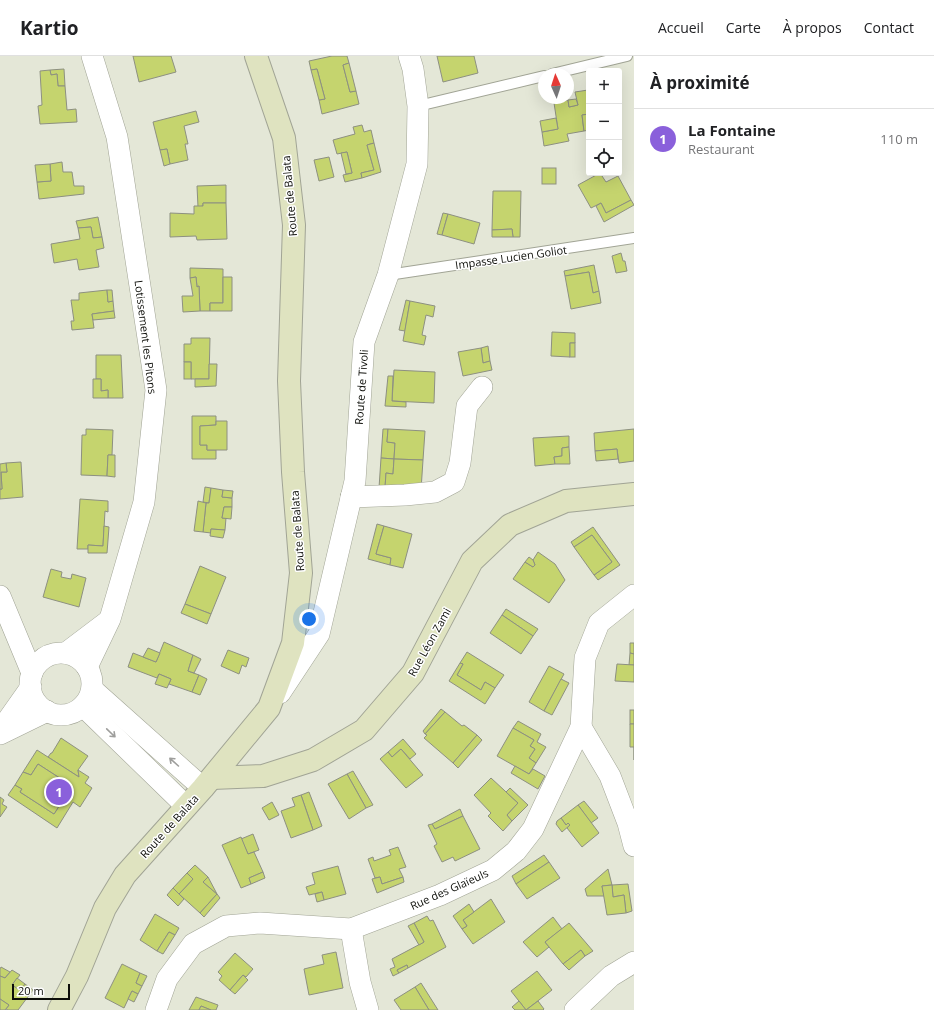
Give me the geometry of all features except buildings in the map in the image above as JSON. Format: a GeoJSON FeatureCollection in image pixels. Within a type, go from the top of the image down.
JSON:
{"type":"FeatureCollection","features":[{"type":"Feature","properties":{"kind":"main road","name":"Route de Balata"},"geometry":{"type":"LineString","coordinates":[[59,1010],[77,976],[105,908],[125,875],[207,783],[269,708],[293,643],[301,573],[293,472],[289,381],[294,225],[284,138],[256,56]]}},
{"type":"Feature","properties":{"kind":"main road","name":"Rue Léon Zami"},"geometry":{"type":"LineString","coordinates":[[207,783],[263,776],[313,760],[364,730],[413,673],[472,562],[510,525],[566,501],[634,494]]}},
{"type":"Feature","properties":{"kind":"street","name":"Lotissement les Pitons"},"geometry":{"type":"LineString","coordinates":[[87,667],[110,619],[144,502],[156,390],[117,137],[92,56]]}},
{"type":"Feature","properties":{"kind":"street","name":"Route de Tivoli"},"geometry":{"type":"LineString","coordinates":[[269,708],[319,634],[355,481],[364,342],[388,275],[417,164],[418,106],[413,68],[409,56]]}},
{"type":"Feature","properties":{"kind":"street"},"geometry":{"type":"LineString","coordinates":[[351,497],[405,495],[435,492],[454,482],[460,463],[467,406],[482,386]]}},
{"type":"Feature","properties":{"kind":"street"},"geometry":{"type":"LineString","coordinates":[[0,596],[13,627],[31,680],[33,697],[39,705],[47,711],[56,714],[75,712],[87,698],[92,682],[91,674],[87,667],[78,658],[58,654],[13,627]]}},
{"type":"Feature","properties":{"kind":"street","name":"Rue des Glaïeuls"},"geometry":{"type":"LineString","coordinates":[[156,1010],[166,979],[193,944],[226,926],[260,923],[352,929],[440,895],[493,870],[516,851],[534,829],[581,727],[585,658],[598,623],[634,596]]}},
{"type":"Feature","properties":{"kind":"street"},"geometry":{"type":"LineString","coordinates":[[0,731],[31,680],[37,665],[43,659],[58,654],[110,619]]}},
{"type":"Feature","properties":{"kind":"street"},"geometry":{"type":"LineString","coordinates":[[87,698],[207,783]]}},
{"type":"Feature","properties":{"kind":"street"},"geometry":{"type":"LineString","coordinates":[[87,698],[186,806]]}},
{"type":"Feature","properties":{"kind":"street"},"geometry":{"type":"LineString","coordinates":[[0,734],[47,711]]}},
{"type":"Feature","properties":{"kind":"street"},"geometry":{"type":"LineString","coordinates":[[581,727],[610,776],[628,823],[634,846]]}},
{"type":"Feature","properties":{"kind":"street"},"geometry":{"type":"LineString","coordinates":[[352,929],[360,982],[368,1010]]}},
{"type":"Feature","properties":{"kind":"street"},"geometry":{"type":"LineString","coordinates":[[574,1010],[611,976],[634,962]]}},
{"type":"Feature","properties":{"kind":"lane"},"geometry":{"type":"LineString","coordinates":[[574,69],[627,56]]}},
{"type":"Feature","properties":{"kind":"lane"},"geometry":{"type":"LineString","coordinates":[[418,106],[538,77]]}},
{"type":"Feature","properties":{"kind":"lane","name":"Impasse Lucien Goliot"},"geometry":{"type":"LineString","coordinates":[[388,275],[634,238]]}},
{"type":"Feature","properties":{"kind":"place","name":"La Fontaine"},"geometry":{"type":"Point","coordinates":[59,792]}}]}
